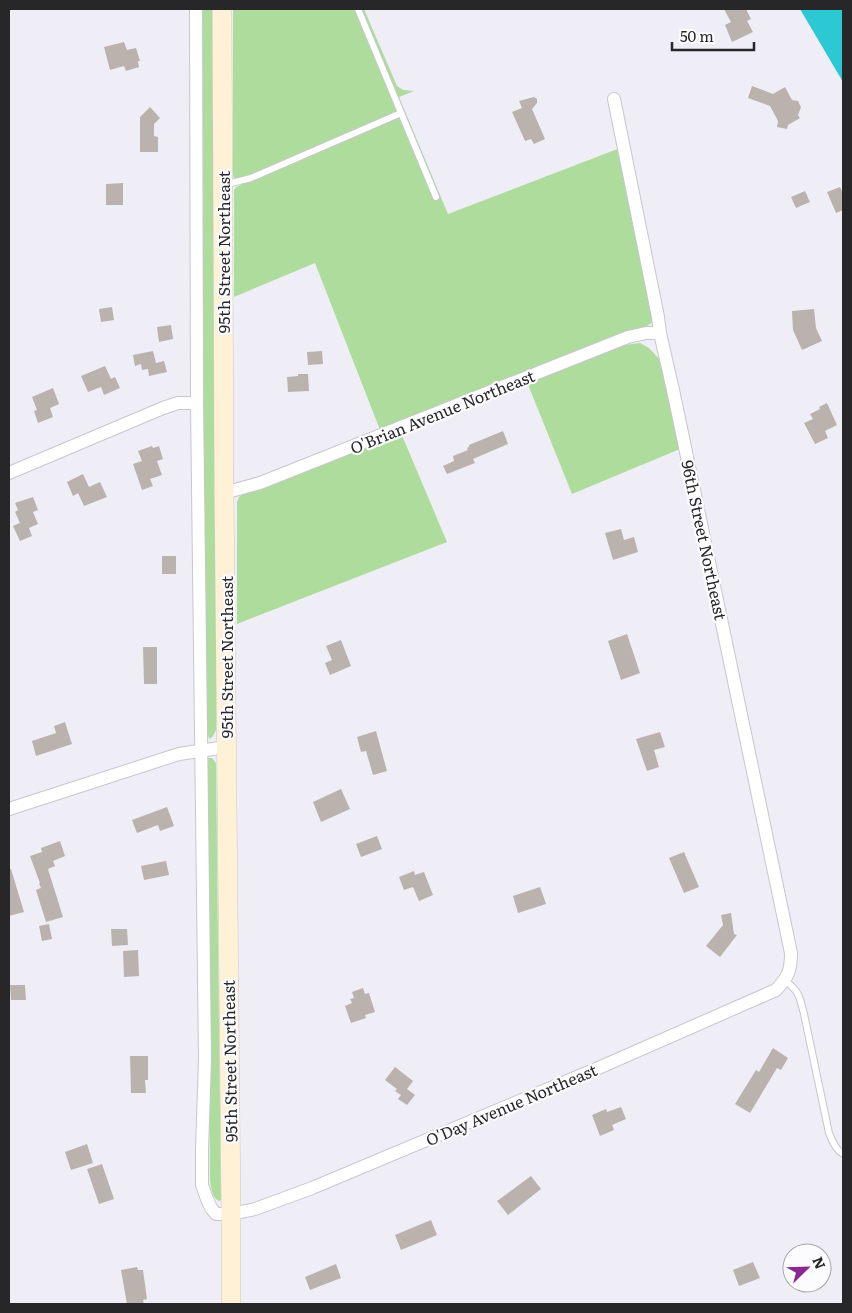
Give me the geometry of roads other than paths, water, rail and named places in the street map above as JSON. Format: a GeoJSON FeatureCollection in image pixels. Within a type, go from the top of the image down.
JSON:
{"type":"FeatureCollection","features":[{"type":"Feature","properties":{"kind":"main road","name":"95th Street Northeast"},"geometry":{"type":"LineString","coordinates":[[222,9],[231,1304]]}},
{"type":"Feature","properties":{"kind":"street"},"geometry":{"type":"LineString","coordinates":[[196,9],[197,403],[204,1058],[202,1185],[211,1208],[216,1214],[231,1214]]}},
{"type":"Feature","properties":{"kind":"street","name":"96th Street Northeast"},"geometry":{"type":"LineString","coordinates":[[614,99],[660,333],[791,953],[789,974],[785,980]]}},
{"type":"Feature","properties":{"kind":"street","name":"O'Brian Avenue Northeast"},"geometry":{"type":"LineString","coordinates":[[224,493],[260,483],[628,337],[646,333],[660,333]]}},
{"type":"Feature","properties":{"kind":"street"},"geometry":{"type":"LineString","coordinates":[[9,473],[163,408],[178,403],[197,403]]}},
{"type":"Feature","properties":{"kind":"street"},"geometry":{"type":"LineString","coordinates":[[9,810],[179,754],[226,747]]}},
{"type":"Feature","properties":{"kind":"street","name":"O'Day Avenue Northeast"},"geometry":{"type":"LineString","coordinates":[[231,1214],[255,1209],[312,1188],[563,1082],[776,990],[785,980]]}},
{"type":"Feature","properties":{"kind":"lane"},"geometry":{"type":"LineString","coordinates":[[358,9],[436,197]]}},
{"type":"Feature","properties":{"kind":"lane"},"geometry":{"type":"LineString","coordinates":[[223,186],[251,178],[401,113]]}},
{"type":"Feature","properties":{"kind":"lane"},"geometry":{"type":"LineString","coordinates":[[785,980],[799,994],[829,1133],[833,1144],[843,1154]]}},
{"type":"Feature","properties":{"kind":"water"},"geometry":{"type":"Polygon","coordinates":[[[800,9],[843,9],[843,82],[800,9]]]}}]}
